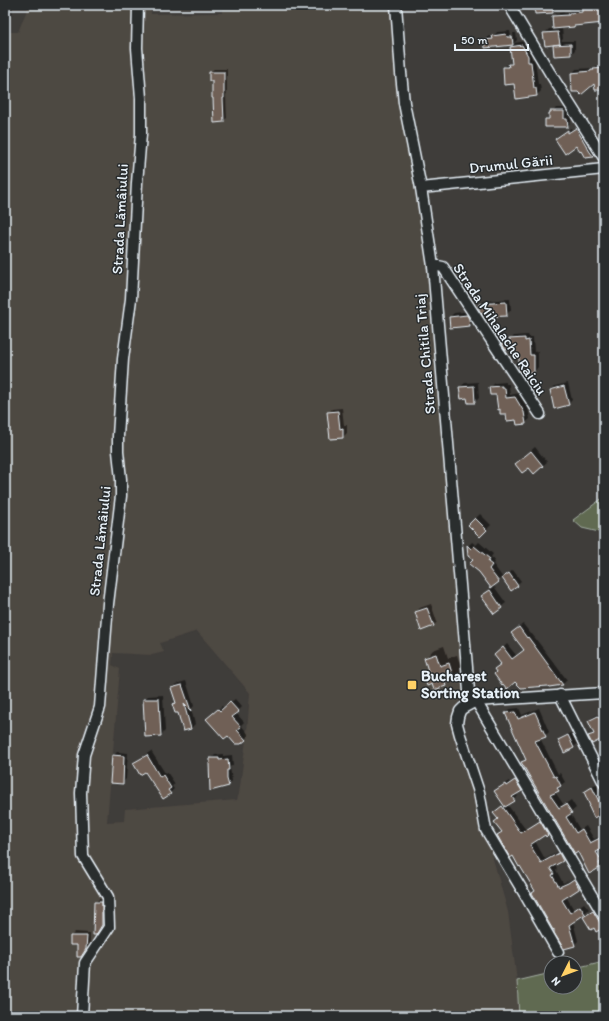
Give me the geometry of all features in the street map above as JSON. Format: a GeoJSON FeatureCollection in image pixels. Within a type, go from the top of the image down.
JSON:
{"type":"FeatureCollection","features":[{"type":"Feature","properties":{"kind":"street","name":"Strada Lămâiului"},"geometry":{"type":"LineString","coordinates":[[82,1016],[85,963],[109,928],[108,897],[83,856],[81,793],[84,755],[100,707],[108,604],[121,496],[118,428],[123,359],[131,299],[141,134],[141,98],[137,48],[138,5]]}},
{"type":"Feature","properties":{"kind":"street","name":"Strada Chitila Triaj"},"geometry":{"type":"LineString","coordinates":[[396,5],[404,103],[421,188],[433,266],[468,684],[474,702]]}},
{"type":"Feature","properties":{"kind":"street"},"geometry":{"type":"LineString","coordinates":[[509,5],[604,158]]}},
{"type":"Feature","properties":{"kind":"street","name":"Drumul Gării"},"geometry":{"type":"LineString","coordinates":[[421,188],[604,169]]}},
{"type":"Feature","properties":{"kind":"street","name":"Strada Mihalache Raiciu"},"geometry":{"type":"LineString","coordinates":[[433,266],[443,267],[540,414]]}},
{"type":"Feature","properties":{"kind":"street"},"geometry":{"type":"LineString","coordinates":[[558,952],[486,830],[479,792],[457,724],[458,716],[463,708],[474,702],[604,692]]}},
{"type":"Feature","properties":{"kind":"street"},"geometry":{"type":"LineString","coordinates":[[560,695],[604,783]]}},
{"type":"Feature","properties":{"kind":"street"},"geometry":{"type":"LineString","coordinates":[[474,702],[604,916]]}},
{"type":"Feature","properties":{"kind":"shaded area"},"geometry":{"type":"Polygon","coordinates":[[[29,5],[150,5],[151,14],[222,13],[222,5],[393,5],[414,171],[425,240],[465,690],[464,695],[453,712],[508,912],[517,981],[519,1016],[5,1016],[5,32],[18,32],[29,5]],[[197,631],[160,643],[164,652],[152,655],[113,653],[112,665],[120,669],[107,822],[124,821],[125,809],[237,800],[247,732],[250,693],[197,631]]]}},
{"type":"Feature","properties":{"kind":"green space"},"geometry":{"type":"Polygon","coordinates":[[[604,497],[604,535],[599,532],[582,528],[573,520],[604,497]]]}},
{"type":"Feature","properties":{"kind":"green space"},"geometry":{"type":"Polygon","coordinates":[[[604,961],[604,1016],[519,1016],[517,981],[543,975],[543,995],[583,995],[583,966],[604,961]]]}},
{"type":"Feature","properties":{"kind":"building"},"geometry":{"type":"Polygon","coordinates":[[[534,5],[553,5],[553,13],[535,14],[534,5]]]}},
{"type":"Feature","properties":{"kind":"building"},"geometry":{"type":"Polygon","coordinates":[[[582,5],[603,5],[604,23],[553,29],[552,16],[569,15],[569,13],[582,12],[582,5]]]}},
{"type":"Feature","properties":{"kind":"building"},"geometry":{"type":"Polygon","coordinates":[[[558,32],[560,44],[545,46],[543,33],[558,32]]]}},
{"type":"Feature","properties":{"kind":"building"},"geometry":{"type":"Polygon","coordinates":[[[506,34],[507,37],[512,37],[513,45],[485,48],[484,40],[493,39],[492,36],[506,34]]]}},
{"type":"Feature","properties":{"kind":"building"},"geometry":{"type":"Polygon","coordinates":[[[571,44],[571,55],[554,56],[553,45],[571,44]]]}},
{"type":"Feature","properties":{"kind":"building"},"geometry":{"type":"Polygon","coordinates":[[[522,45],[528,56],[528,62],[531,62],[534,88],[536,88],[537,96],[516,99],[514,84],[504,85],[503,67],[509,67],[508,64],[512,64],[510,47],[522,45]]]}},
{"type":"Feature","properties":{"kind":"building"},"geometry":{"type":"Polygon","coordinates":[[[604,68],[604,90],[595,90],[594,84],[581,95],[578,92],[572,92],[571,73],[604,68]]]}},
{"type":"Feature","properties":{"kind":"building"},"geometry":{"type":"Polygon","coordinates":[[[209,72],[224,72],[224,122],[214,123],[212,81],[209,81],[209,72]]]}},
{"type":"Feature","properties":{"kind":"building"},"geometry":{"type":"Polygon","coordinates":[[[550,111],[564,111],[564,119],[567,119],[568,127],[545,127],[545,119],[549,119],[550,111]]]}},
{"type":"Feature","properties":{"kind":"building"},"geometry":{"type":"Polygon","coordinates":[[[576,128],[594,157],[585,158],[576,146],[565,154],[555,139],[568,130],[568,133],[576,128]]]}},
{"type":"Feature","properties":{"kind":"building"},"geometry":{"type":"Polygon","coordinates":[[[506,302],[507,316],[486,317],[486,314],[482,314],[479,310],[479,304],[506,302]]]}},
{"type":"Feature","properties":{"kind":"building"},"geometry":{"type":"Polygon","coordinates":[[[467,315],[470,326],[450,328],[449,317],[467,315]]]}},
{"type":"Feature","properties":{"kind":"building"},"geometry":{"type":"Polygon","coordinates":[[[525,338],[525,341],[529,340],[530,355],[534,355],[534,373],[521,373],[519,371],[519,354],[514,355],[514,349],[506,350],[501,343],[509,342],[509,339],[525,338]]]}},
{"type":"Feature","properties":{"kind":"building"},"geometry":{"type":"Polygon","coordinates":[[[474,386],[475,403],[468,403],[467,398],[461,399],[459,387],[474,386]]]}},
{"type":"Feature","properties":{"kind":"building"},"geometry":{"type":"Polygon","coordinates":[[[502,386],[502,388],[505,388],[506,398],[515,397],[524,412],[526,424],[517,425],[516,420],[507,421],[506,414],[500,414],[496,395],[490,395],[489,387],[502,386]]]}},
{"type":"Feature","properties":{"kind":"building"},"geometry":{"type":"Polygon","coordinates":[[[564,386],[569,405],[554,409],[550,390],[564,386]]]}},
{"type":"Feature","properties":{"kind":"building"},"geometry":{"type":"Polygon","coordinates":[[[338,411],[340,429],[343,428],[343,438],[330,439],[327,412],[338,411]]]}},
{"type":"Feature","properties":{"kind":"building"},"geometry":{"type":"Polygon","coordinates":[[[531,451],[543,466],[534,474],[529,468],[522,473],[515,464],[531,451]]]}},
{"type":"Feature","properties":{"kind":"building"},"geometry":{"type":"Polygon","coordinates":[[[475,518],[487,530],[480,537],[468,525],[475,518]]]}},
{"type":"Feature","properties":{"kind":"building"},"geometry":{"type":"Polygon","coordinates":[[[467,545],[471,549],[474,546],[490,559],[488,562],[492,565],[489,569],[499,582],[491,588],[479,572],[469,564],[473,560],[468,556],[467,545]]]}},
{"type":"Feature","properties":{"kind":"building"},"geometry":{"type":"Polygon","coordinates":[[[509,573],[518,586],[511,591],[502,578],[509,573]]]}},
{"type":"Feature","properties":{"kind":"building"},"geometry":{"type":"Polygon","coordinates":[[[490,590],[502,608],[494,614],[481,596],[490,590]]]}},
{"type":"Feature","properties":{"kind":"building"},"geometry":{"type":"Polygon","coordinates":[[[427,608],[434,626],[421,631],[415,612],[427,608]]]}},
{"type":"Feature","properties":{"kind":"building"},"geometry":{"type":"Polygon","coordinates":[[[519,627],[563,685],[521,688],[515,682],[507,689],[503,684],[502,685],[494,674],[496,672],[494,669],[501,664],[494,655],[503,647],[512,659],[524,650],[511,633],[519,627]]]}},
{"type":"Feature","properties":{"kind":"building"},"geometry":{"type":"Polygon","coordinates":[[[436,654],[440,666],[449,663],[454,680],[445,683],[446,686],[434,690],[432,684],[427,686],[424,676],[429,674],[424,658],[436,654]]]}},
{"type":"Feature","properties":{"kind":"building"},"geometry":{"type":"Polygon","coordinates":[[[182,685],[191,711],[184,704],[191,729],[183,731],[178,713],[175,713],[172,704],[176,703],[171,688],[182,685]]]}},
{"type":"Feature","properties":{"kind":"building"},"geometry":{"type":"Polygon","coordinates":[[[143,699],[159,699],[161,736],[145,737],[143,699]]]}},
{"type":"Feature","properties":{"kind":"building"},"geometry":{"type":"Polygon","coordinates":[[[230,702],[239,712],[232,717],[241,727],[237,730],[246,740],[241,744],[235,744],[228,736],[224,739],[206,719],[218,709],[220,711],[230,702]]]}},
{"type":"Feature","properties":{"kind":"building"},"geometry":{"type":"Polygon","coordinates":[[[515,712],[518,719],[535,712],[546,737],[535,741],[554,777],[556,776],[561,786],[557,788],[559,791],[550,795],[559,808],[566,804],[572,813],[566,817],[576,833],[582,829],[590,843],[604,836],[604,848],[596,852],[602,861],[599,863],[601,867],[589,874],[578,852],[575,854],[521,762],[526,760],[505,713],[515,712]]]}},
{"type":"Feature","properties":{"kind":"building"},"geometry":{"type":"Polygon","coordinates":[[[598,716],[604,727],[604,738],[592,744],[588,736],[594,734],[588,721],[598,716]]]}},
{"type":"Feature","properties":{"kind":"building"},"geometry":{"type":"Polygon","coordinates":[[[568,735],[574,748],[564,753],[558,740],[568,735]]]}},
{"type":"Feature","properties":{"kind":"building"},"geometry":{"type":"Polygon","coordinates":[[[112,755],[124,756],[123,784],[110,783],[112,755]]]}},
{"type":"Feature","properties":{"kind":"building"},"geometry":{"type":"Polygon","coordinates":[[[147,755],[160,777],[163,775],[171,788],[168,790],[171,794],[163,799],[145,772],[140,775],[133,763],[147,755]]]}},
{"type":"Feature","properties":{"kind":"building"},"geometry":{"type":"Polygon","coordinates":[[[210,758],[219,758],[219,760],[228,759],[229,770],[227,770],[227,779],[229,786],[210,791],[210,758]]]}},
{"type":"Feature","properties":{"kind":"building"},"geometry":{"type":"Polygon","coordinates":[[[515,780],[522,791],[512,797],[515,801],[505,807],[494,791],[515,780]]]}},
{"type":"Feature","properties":{"kind":"building"},"geometry":{"type":"Polygon","coordinates":[[[592,787],[604,812],[594,818],[584,792],[592,787]]]}},
{"type":"Feature","properties":{"kind":"building"},"geometry":{"type":"Polygon","coordinates":[[[502,806],[521,833],[540,821],[548,835],[546,837],[545,835],[530,845],[541,863],[559,853],[563,861],[550,868],[554,874],[552,875],[559,887],[574,879],[579,888],[562,900],[570,913],[580,906],[585,914],[569,925],[575,946],[564,949],[554,933],[554,929],[553,930],[532,893],[535,891],[513,856],[510,858],[497,835],[502,832],[494,822],[498,819],[493,813],[502,806]]]}},
{"type":"Feature","properties":{"kind":"building"},"geometry":{"type":"Polygon","coordinates":[[[94,902],[102,902],[102,925],[96,935],[93,935],[94,902]]]}},
{"type":"Feature","properties":{"kind":"building"},"geometry":{"type":"Polygon","coordinates":[[[593,911],[603,928],[596,932],[594,928],[591,930],[583,917],[593,911]]]}},
{"type":"Feature","properties":{"kind":"building"},"geometry":{"type":"Polygon","coordinates":[[[70,936],[87,936],[86,949],[81,957],[77,957],[77,945],[70,945],[70,936]]]}},
{"type":"Feature","properties":{"kind":"place","name":"Bucharest Sorting Station"},"geometry":{"type":"Point","coordinates":[412,685]}}]}
